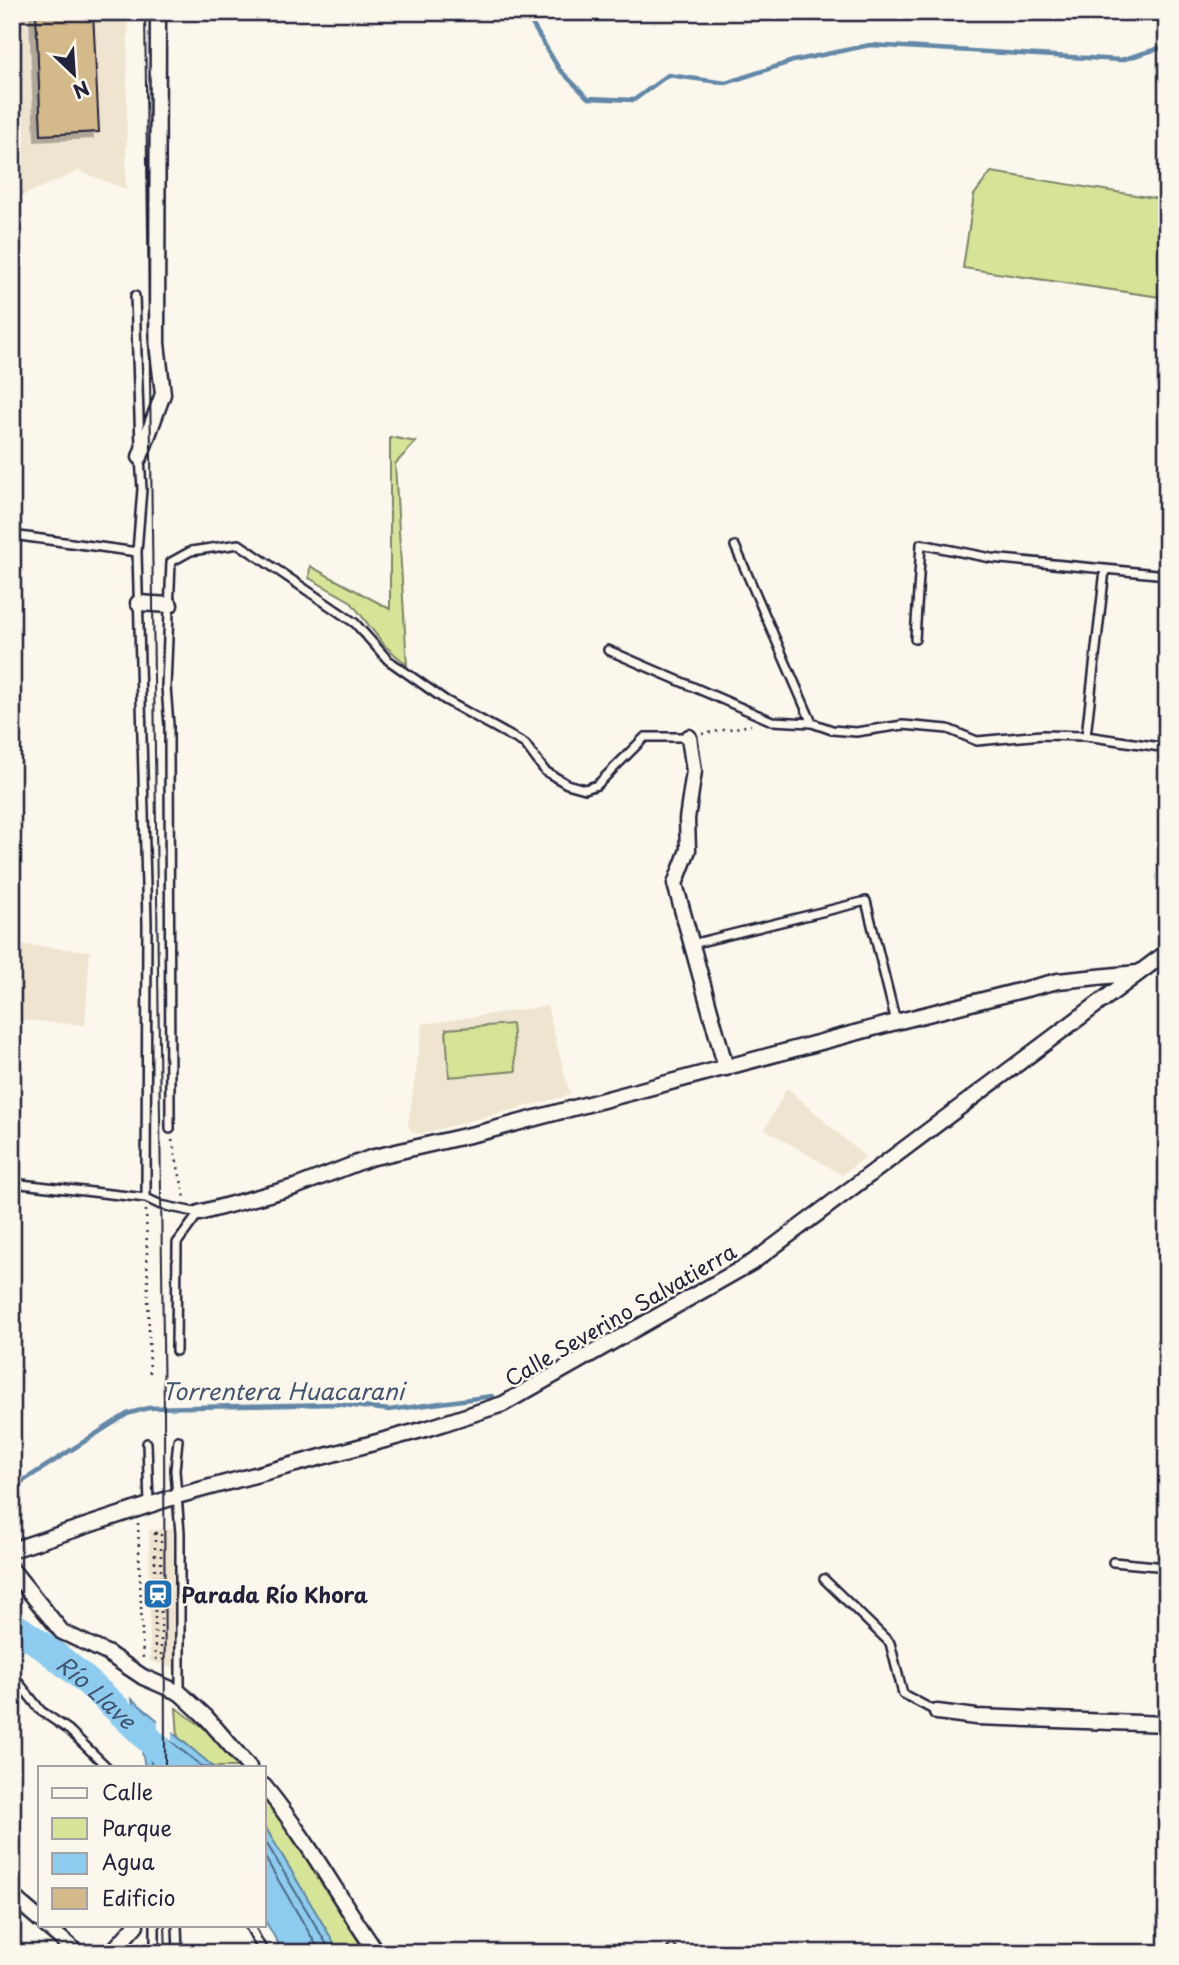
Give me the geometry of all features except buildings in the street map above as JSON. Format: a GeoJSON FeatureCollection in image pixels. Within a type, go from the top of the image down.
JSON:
{"type":"FeatureCollection","features":[{"type":"Feature","properties":{"kind":"street"},"geometry":{"type":"LineString","coordinates":[[140,457],[163,394],[157,343],[158,12]]}},
{"type":"Feature","properties":{"kind":"street"},"geometry":{"type":"LineString","coordinates":[[138,603],[170,606]]}},
{"type":"Feature","properties":{"kind":"street"},"geometry":{"type":"LineString","coordinates":[[689,737],[694,771],[687,819],[688,850],[675,884],[726,1068]]}},
{"type":"Feature","properties":{"kind":"street","name":"Calle Severino Salvatierra"},"geometry":{"type":"LineString","coordinates":[[12,1550],[177,1496],[417,1432],[503,1404],[753,1262],[1167,952]]}},
{"type":"Feature","properties":{"kind":"street"},"geometry":{"type":"LineString","coordinates":[[200,1213],[295,1187],[370,1158],[487,1131],[897,1021],[1058,981],[1138,972]]}},
{"type":"Feature","properties":{"kind":"street"},"geometry":{"type":"LineString","coordinates":[[12,1570],[62,1632],[107,1653],[143,1677],[180,1693],[206,1717],[248,1766]]}},
{"type":"Feature","properties":{"kind":"street"},"geometry":{"type":"LineString","coordinates":[[937,1712],[976,1717],[1167,1724]]}},
{"type":"Feature","properties":{"kind":"street"},"geometry":{"type":"LineString","coordinates":[[266,1788],[296,1825],[336,1895],[377,1953]]}},
{"type":"Feature","properties":{"kind":"street"},"geometry":{"type":"LineString","coordinates":[[12,1896],[38,1918]]}},
{"type":"Feature","properties":{"kind":"street"},"geometry":{"type":"LineString","coordinates":[[47,1926],[78,1953]]}},
{"type":"Feature","properties":{"kind":"street"},"geometry":{"type":"LineString","coordinates":[[111,1953],[135,1926]]}},
{"type":"Feature","properties":{"kind":"lane"},"geometry":{"type":"LineString","coordinates":[[135,296],[135,357],[142,489],[137,552],[147,923],[146,1198]]}},
{"type":"Feature","properties":{"kind":"lane"},"geometry":{"type":"LineString","coordinates":[[12,535],[137,552]]}},
{"type":"Feature","properties":{"kind":"lane"},"geometry":{"type":"LineString","coordinates":[[170,1129],[170,739],[166,687],[171,562],[191,551],[239,544],[355,623],[388,660],[445,700],[525,744],[545,771],[567,785],[585,789],[597,785],[645,737],[689,737]]}},
{"type":"Feature","properties":{"kind":"lane"},"geometry":{"type":"LineString","coordinates":[[915,639],[920,544],[991,558],[1167,575]]}},
{"type":"Feature","properties":{"kind":"lane"},"geometry":{"type":"LineString","coordinates":[[734,546],[812,723]]}},
{"type":"Feature","properties":{"kind":"lane"},"geometry":{"type":"LineString","coordinates":[[1086,736],[1105,570]]}},
{"type":"Feature","properties":{"kind":"lane"},"geometry":{"type":"LineString","coordinates":[[608,650],[772,721],[812,723],[832,730],[856,732],[903,725],[948,729],[977,741],[1042,734],[1086,736],[1167,748]]}},
{"type":"Feature","properties":{"kind":"lane"},"geometry":{"type":"LineString","coordinates":[[692,944],[866,901],[897,1021]]}},
{"type":"Feature","properties":{"kind":"lane"},"geometry":{"type":"LineString","coordinates":[[12,1183],[146,1198],[161,1205],[200,1213],[177,1243],[176,1351]]}},
{"type":"Feature","properties":{"kind":"lane"},"geometry":{"type":"LineString","coordinates":[[178,1440],[174,1470],[180,1533],[180,1693]]}},
{"type":"Feature","properties":{"kind":"lane"},"geometry":{"type":"LineString","coordinates":[[143,1507],[147,1443]]}},
{"type":"Feature","properties":{"kind":"lane"},"geometry":{"type":"LineString","coordinates":[[1113,1562],[1167,1567]]}},
{"type":"Feature","properties":{"kind":"lane"},"geometry":{"type":"LineString","coordinates":[[824,1579],[890,1643],[903,1694],[937,1712]]}},
{"type":"Feature","properties":{"kind":"lane"},"geometry":{"type":"LineString","coordinates":[[12,1674],[41,1711],[69,1730],[106,1766]]}},
{"type":"Feature","properties":{"kind":"lane"},"geometry":{"type":"LineString","coordinates":[[155,1926],[155,1953]]}},
{"type":"Feature","properties":{"kind":"lane"},"geometry":{"type":"LineString","coordinates":[[177,1926],[178,1953]]}},
{"type":"Feature","properties":{"kind":"lane"},"geometry":{"type":"LineString","coordinates":[[250,1926],[264,1953]]}},
{"type":"Feature","properties":{"kind":"path"},"geometry":{"type":"LineString","coordinates":[[689,737],[772,721]]}},
{"type":"Feature","properties":{"kind":"path"},"geometry":{"type":"LineString","coordinates":[[170,1129],[183,1195],[200,1213]]}},
{"type":"Feature","properties":{"kind":"path"},"geometry":{"type":"LineString","coordinates":[[146,1198],[150,1378]]}},
{"type":"Feature","properties":{"kind":"path"},"geometry":{"type":"LineString","coordinates":[[143,1507],[143,1677]]}},
{"type":"Feature","properties":{"kind":"path"},"geometry":{"type":"LineString","coordinates":[[155,1533],[161,1533],[161,1659],[155,1659],[155,1533]]}},
{"type":"Feature","properties":{"kind":"shaded area"},"geometry":{"type":"Polygon","coordinates":[[[12,12],[128,12],[126,189],[79,171],[12,200],[12,12]]]}},
{"type":"Feature","properties":{"kind":"shaded area"},"geometry":{"type":"Polygon","coordinates":[[[12,944],[90,951],[85,1025],[12,1019],[12,944]]]}},
{"type":"Feature","properties":{"kind":"shaded area"},"geometry":{"type":"Polygon","coordinates":[[[547,1006],[570,1095],[420,1134],[412,1132],[408,1125],[423,1024],[547,1006]]]}},
{"type":"Feature","properties":{"kind":"shaded area"},"geometry":{"type":"Polygon","coordinates":[[[787,1088],[865,1157],[842,1175],[765,1129],[787,1088]]]}},
{"type":"Feature","properties":{"kind":"shaded area"},"geometry":{"type":"Polygon","coordinates":[[[173,1529],[175,1668],[150,1661],[149,1530],[173,1529]]]}},
{"type":"Feature","properties":{"kind":"green space"},"geometry":{"type":"Polygon","coordinates":[[[991,172],[1167,200],[1167,298],[963,268],[974,195],[991,172]]]}},
{"type":"Feature","properties":{"kind":"green space"},"geometry":{"type":"Polygon","coordinates":[[[390,437],[416,442],[395,464],[407,665],[385,646],[350,601],[309,578],[310,566],[390,609],[390,437]]]}},
{"type":"Feature","properties":{"kind":"green space"},"geometry":{"type":"Polygon","coordinates":[[[512,1024],[516,1071],[449,1077],[446,1029],[512,1024]]]}},
{"type":"Feature","properties":{"kind":"green space"},"geometry":{"type":"Polygon","coordinates":[[[176,1708],[210,1732],[238,1766],[212,1766],[178,1737],[176,1708]]]}},
{"type":"Feature","properties":{"kind":"green space"},"geometry":{"type":"Polygon","coordinates":[[[266,1799],[370,1953],[340,1953],[266,1828],[266,1799]]]}},
{"type":"Feature","properties":{"kind":"water","name":"Río Llave"},"geometry":{"type":"Polygon","coordinates":[[[132,1699],[212,1766],[145,1766],[132,1699]]]}},
{"type":"Feature","properties":{"kind":"water"},"geometry":{"type":"Polygon","coordinates":[[[266,1828],[340,1953],[284,1953],[266,1922],[266,1828]]]}},
{"type":"Feature","properties":{"kind":"pier"},"geometry":{"type":"Polygon","coordinates":[[[158,1716],[172,1728],[172,1766],[157,1766],[158,1716]]]}},
{"type":"Feature","properties":{"kind":"waterway"},"geometry":{"type":"LineString","coordinates":[[418,12],[427,17],[474,12]]}},
{"type":"Feature","properties":{"kind":"waterway"},"geometry":{"type":"LineString","coordinates":[[511,12],[531,22],[559,69],[588,98],[634,100],[668,75],[726,83],[793,61],[870,45],[1121,60],[1167,46]]}},
{"type":"Feature","properties":{"kind":"waterway","name":"Torrentera Huacarani"},"geometry":{"type":"LineString","coordinates":[[12,1488],[127,1414],[148,1408],[336,1404],[389,1410],[492,1396]]}},
{"type":"Feature","properties":{"kind":"waterway","name":"Río Llave"},"geometry":{"type":"LineString","coordinates":[[12,1625],[78,1673],[176,1766]]}},
{"type":"Feature","properties":{"kind":"tram line"},"geometry":{"type":"LineString","coordinates":[[145,12],[164,1414],[165,1766]]}},
{"type":"Feature","properties":{"kind":"tram line"},"geometry":{"type":"LineString","coordinates":[[165,1926],[166,1953]]}},
{"type":"Feature","properties":{"kind":"place","name":"Parada Río Khora"},"geometry":{"type":"Point","coordinates":[158,1594]}}]}
